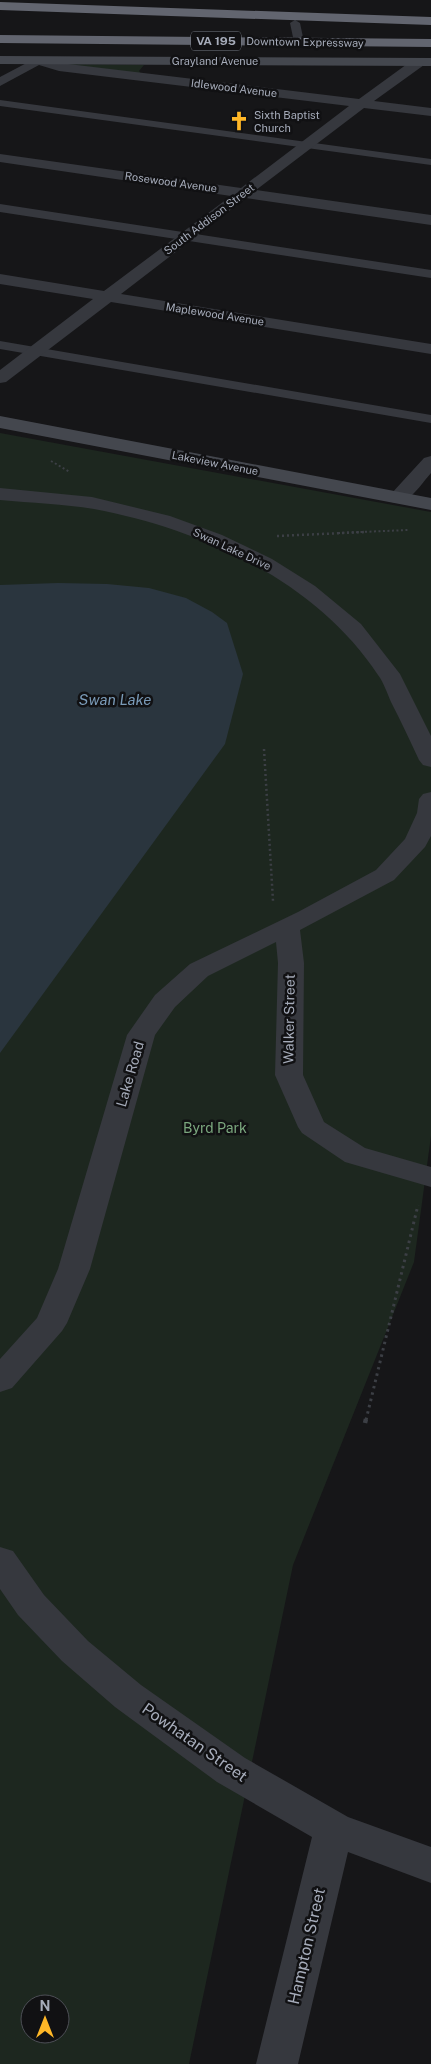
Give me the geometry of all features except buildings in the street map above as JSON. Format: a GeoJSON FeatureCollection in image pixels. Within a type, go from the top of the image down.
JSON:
{"type":"FeatureCollection","features":[{"type":"Feature","properties":{"kind":"highway"},"geometry":{"type":"LineString","coordinates":[[0,6],[431,22]]}},
{"type":"Feature","properties":{"kind":"highway","name":"Downtown Expressway"},"geometry":{"type":"LineString","coordinates":[[59,21],[431,22]]}},
{"type":"Feature","properties":{"kind":"highway","name":"Downtown Expressway"},"geometry":{"type":"LineString","coordinates":[[0,39],[431,43]]}},
{"type":"Feature","properties":{"kind":"street","name":"Grayland Avenue"},"geometry":{"type":"LineString","coordinates":[[0,60],[425,62]]}},
{"type":"Feature","properties":{"kind":"street","name":"Idlewood Avenue"},"geometry":{"type":"LineString","coordinates":[[38,61],[59,67],[431,112]]}},
{"type":"Feature","properties":{"kind":"street"},"geometry":{"type":"LineString","coordinates":[[0,82],[38,61]]}},
{"type":"Feature","properties":{"kind":"street"},"geometry":{"type":"LineString","coordinates":[[155,78],[153,68],[169,61]]}},
{"type":"Feature","properties":{"kind":"street","name":"South Addison Street"},"geometry":{"type":"LineString","coordinates":[[0,378],[362,103],[425,62]]}},
{"type":"Feature","properties":{"kind":"street","name":"Rosewood Avenue"},"geometry":{"type":"LineString","coordinates":[[0,149],[431,220]]}},
{"type":"Feature","properties":{"kind":"street","name":"Rosewood Avenue"},"geometry":{"type":"LineString","coordinates":[[0,158],[431,210]]}},
{"type":"Feature","properties":{"kind":"street","name":"Maplewood Avenue"},"geometry":{"type":"LineString","coordinates":[[0,265],[431,335]]}},
{"type":"Feature","properties":{"kind":"street","name":"Maplewood Avenue"},"geometry":{"type":"LineString","coordinates":[[0,279],[431,349]]}},
{"type":"Feature","properties":{"kind":"street","name":"Lakeview Avenue"},"geometry":{"type":"LineString","coordinates":[[0,422],[431,504]]}},
{"type":"Feature","properties":{"kind":"street"},"geometry":{"type":"LineString","coordinates":[[398,498],[431,462]]}},
{"type":"Feature","properties":{"kind":"street","name":"Swan Lake Drive"},"geometry":{"type":"LineString","coordinates":[[0,494],[42,497],[112,507],[164,520],[215,539],[265,563],[308,590],[353,629],[389,674],[431,760]]}},
{"type":"Feature","properties":{"kind":"street","name":"Lake Road"},"geometry":{"type":"LineString","coordinates":[[0,1380],[51,1323],[74,1269],[141,1035],[165,1001],[199,970],[307,917],[385,875],[416,842],[429,813],[431,799]]}},
{"type":"Feature","properties":{"kind":"street","name":"Walker Street"},"geometry":{"type":"LineString","coordinates":[[281,929],[290,963],[289,1074],[312,1128],[355,1155],[431,1177]]}},
{"type":"Feature","properties":{"kind":"street","name":"Powhatan Street"},"geometry":{"type":"LineString","coordinates":[[0,1561],[31,1605],[75,1651],[128,1696],[231,1770],[334,1829],[431,1865]]}},
{"type":"Feature","properties":{"kind":"street","name":"Hampton Street"},"geometry":{"type":"LineString","coordinates":[[278,2064],[334,1829]]}},
{"type":"Feature","properties":{"kind":"lane"},"geometry":{"type":"LineString","coordinates":[[295,22],[299,42]]}},
{"type":"Feature","properties":{"kind":"lane"},"geometry":{"type":"LineString","coordinates":[[0,103],[431,162]]}},
{"type":"Feature","properties":{"kind":"lane"},"geometry":{"type":"LineString","coordinates":[[0,208],[431,274]]}},
{"type":"Feature","properties":{"kind":"lane"},"geometry":{"type":"LineString","coordinates":[[0,345],[431,419]]}},
{"type":"Feature","properties":{"kind":"path"},"geometry":{"type":"LineString","coordinates":[[43,457],[77,475]]}},
{"type":"Feature","properties":{"kind":"path"},"geometry":{"type":"LineString","coordinates":[[215,539],[414,530]]}},
{"type":"Feature","properties":{"kind":"path"},"geometry":{"type":"LineString","coordinates":[[264,749],[281,929]]}},
{"type":"Feature","properties":{"kind":"path"},"geometry":{"type":"LineString","coordinates":[[365,1423],[418,1204]]}},
{"type":"Feature","properties":{"kind":"green space"},"geometry":{"type":"Polygon","coordinates":[[[53,64],[144,65],[139,71],[143,76],[53,64]]]}},
{"type":"Feature","properties":{"kind":"green space","name":"Byrd Park"},"geometry":{"type":"Polygon","coordinates":[[[0,433],[431,512],[431,1136],[414,1262],[293,1565],[189,2064],[0,2064],[0,433]]]}},
{"type":"Feature","properties":{"kind":"water","name":"Swan Lake"},"geometry":{"type":"Polygon","coordinates":[[[107,584],[149,588],[186,598],[212,612],[227,623],[243,674],[225,744],[0,1053],[0,585],[107,584]]]}},
{"type":"Feature","properties":{"kind":"place","name":"Sixth Baptist Church"},"geometry":{"type":"Point","coordinates":[239,121]}}]}
